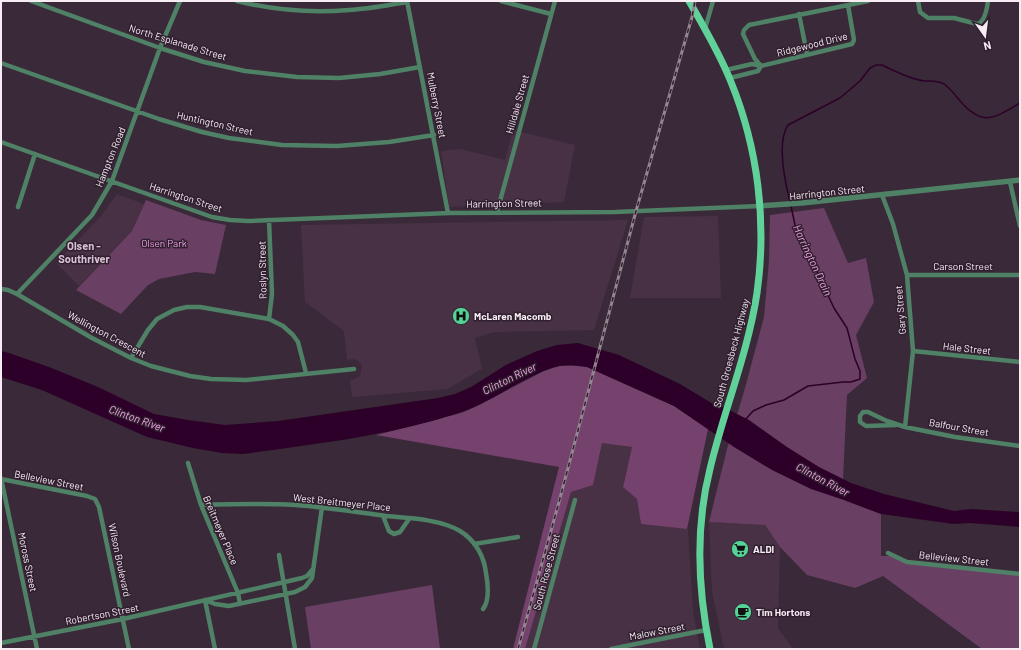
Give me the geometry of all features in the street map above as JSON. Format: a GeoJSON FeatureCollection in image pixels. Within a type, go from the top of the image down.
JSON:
{"type":"FeatureCollection","features":[{"type":"Feature","properties":{"kind":"main road","name":"South Groesbeck Highway"},"geometry":{"type":"LineString","coordinates":[[689,1],[730,78],[738,100],[752,146],[760,206],[761,245],[757,294],[748,335],[716,443],[705,492],[700,534],[700,578],[706,630],[710,649]]}},
{"type":"Feature","properties":{"kind":"street","name":"North Esplanade Street"},"geometry":{"type":"LineString","coordinates":[[31,1],[160,48],[204,62],[264,74],[297,77],[350,78],[420,67]]}},
{"type":"Feature","properties":{"kind":"street","name":"Hampton Road"},"geometry":{"type":"LineString","coordinates":[[17,294],[96,210],[112,181],[160,48],[180,1]]}},
{"type":"Feature","properties":{"kind":"street"},"geometry":{"type":"LineString","coordinates":[[237,1],[295,10],[355,10],[407,2]]}},
{"type":"Feature","properties":{"kind":"street"},"geometry":{"type":"LineString","coordinates":[[501,1],[551,14]]}},
{"type":"Feature","properties":{"kind":"street","name":"Hilldale Street"},"geometry":{"type":"LineString","coordinates":[[497,212],[555,1]]}},
{"type":"Feature","properties":{"kind":"street"},"geometry":{"type":"LineString","coordinates":[[705,29],[713,1]]}},
{"type":"Feature","properties":{"kind":"street"},"geometry":{"type":"LineString","coordinates":[[760,66],[755,59],[744,34],[749,25],[868,1]]}},
{"type":"Feature","properties":{"kind":"street"},"geometry":{"type":"LineString","coordinates":[[918,1],[920,12],[928,18],[954,18],[977,24],[980,24],[983,21],[988,1]]}},
{"type":"Feature","properties":{"kind":"street","name":"Mulberry Street"},"geometry":{"type":"LineString","coordinates":[[407,2],[448,213]]}},
{"type":"Feature","properties":{"kind":"street","name":"Ridgewood Drive"},"geometry":{"type":"LineString","coordinates":[[726,70],[752,64],[760,66],[850,45],[854,40],[848,5]]}},
{"type":"Feature","properties":{"kind":"street"},"geometry":{"type":"LineString","coordinates":[[799,14],[807,54]]}},
{"type":"Feature","properties":{"kind":"street","name":"Huntington Street"},"geometry":{"type":"LineString","coordinates":[[1,63],[138,112],[202,132],[229,138],[276,144],[319,146],[359,145],[434,135]]}},
{"type":"Feature","properties":{"kind":"street","name":"Ridgewood Drive"},"geometry":{"type":"LineString","coordinates":[[730,78],[758,71],[760,66]]}},
{"type":"Feature","properties":{"kind":"street","name":"Harrington Street"},"geometry":{"type":"LineString","coordinates":[[1,142],[212,217],[230,220],[269,220],[448,213],[615,212],[782,205],[1020,180]]}},
{"type":"Feature","properties":{"kind":"street"},"geometry":{"type":"LineString","coordinates":[[18,207],[35,154]]}},
{"type":"Feature","properties":{"kind":"street"},"geometry":{"type":"LineString","coordinates":[[1010,182],[1020,226]]}},
{"type":"Feature","properties":{"kind":"street","name":"Gary Street"},"geometry":{"type":"LineString","coordinates":[[882,195],[893,224],[906,275],[913,351],[905,427]]}},
{"type":"Feature","properties":{"kind":"street","name":"Roslyn Street"},"geometry":{"type":"LineString","coordinates":[[269,220],[272,294],[269,319]]}},
{"type":"Feature","properties":{"kind":"street","name":"Carson Street"},"geometry":{"type":"LineString","coordinates":[[906,275],[1020,274]]}},
{"type":"Feature","properties":{"kind":"street","name":"Wellington Crescent"},"geometry":{"type":"LineString","coordinates":[[1,289],[17,294],[85,334],[131,358],[151,366],[190,376],[211,379],[246,380],[354,369]]}},
{"type":"Feature","properties":{"kind":"street"},"geometry":{"type":"LineString","coordinates":[[131,358],[152,324],[165,314],[180,308],[200,306],[269,319],[283,326],[293,335],[300,347],[306,373]]}},
{"type":"Feature","properties":{"kind":"street","name":"Hale Street"},"geometry":{"type":"LineString","coordinates":[[913,351],[1020,362]]}},
{"type":"Feature","properties":{"kind":"street","name":"Balfour Street"},"geometry":{"type":"LineString","coordinates":[[896,425],[866,426],[860,422],[860,416],[863,412],[868,412],[896,425],[955,437],[1020,446]]}},
{"type":"Feature","properties":{"kind":"street","name":"Breitmeyer Place"},"geometry":{"type":"LineString","coordinates":[[188,463],[201,505],[238,593],[240,604]]}},
{"type":"Feature","properties":{"kind":"street","name":"Belleview Street"},"geometry":{"type":"LineString","coordinates":[[1,479],[88,496],[95,499]]}},
{"type":"Feature","properties":{"kind":"street","name":"Moross Street"},"geometry":{"type":"LineString","coordinates":[[1,479],[37,649]]}},
{"type":"Feature","properties":{"kind":"street","name":"Wilson Boulevard"},"geometry":{"type":"LineString","coordinates":[[95,499],[99,507],[129,649]]}},
{"type":"Feature","properties":{"kind":"street","name":"South Rose Street"},"geometry":{"type":"LineString","coordinates":[[534,649],[575,500]]}},
{"type":"Feature","properties":{"kind":"street","name":"West Breitmeyer Place"},"geometry":{"type":"LineString","coordinates":[[201,505],[270,504],[322,507],[383,516],[410,518],[451,527],[459,530],[474,544],[483,558],[486,574],[487,598],[486,605],[483,609]]}},
{"type":"Feature","properties":{"kind":"street","name":"Robertson Street"},"geometry":{"type":"LineString","coordinates":[[205,600],[228,606],[286,594],[302,589],[312,578],[322,507]]}},
{"type":"Feature","properties":{"kind":"street"},"geometry":{"type":"LineString","coordinates":[[383,516],[389,531],[394,534],[400,532],[410,518]]}},
{"type":"Feature","properties":{"kind":"street"},"geometry":{"type":"LineString","coordinates":[[474,544],[518,537]]}},
{"type":"Feature","properties":{"kind":"street","name":"Belleview Street"},"geometry":{"type":"LineString","coordinates":[[888,553],[907,562],[1020,574]]}},
{"type":"Feature","properties":{"kind":"street"},"geometry":{"type":"LineString","coordinates":[[279,555],[295,649]]}},
{"type":"Feature","properties":{"kind":"street","name":"Robertson Street"},"geometry":{"type":"LineString","coordinates":[[1,643],[123,619],[238,593],[305,577],[313,569]]}},
{"type":"Feature","properties":{"kind":"street"},"geometry":{"type":"LineString","coordinates":[[205,600],[215,649]]}},
{"type":"Feature","properties":{"kind":"street","name":"Malow Street"},"geometry":{"type":"LineString","coordinates":[[611,649],[706,630]]}},
{"type":"Feature","properties":{"kind":"shaded area"},"geometry":{"type":"Polygon","coordinates":[[[513,130],[575,145],[564,202],[449,207],[441,151],[460,149],[505,160],[513,130]]]}},
{"type":"Feature","properties":{"kind":"shaded area"},"geometry":{"type":"Polygon","coordinates":[[[117,194],[144,204],[132,231],[79,286],[56,263],[101,216],[117,194]]]}},
{"type":"Feature","properties":{"kind":"shaded area"},"geometry":{"type":"Polygon","coordinates":[[[718,216],[721,298],[630,298],[644,217],[718,216]]]}},
{"type":"Feature","properties":{"kind":"shaded area","name":"McLaren Macomb"},"geometry":{"type":"Polygon","coordinates":[[[628,220],[594,330],[495,332],[475,338],[482,369],[447,389],[352,397],[350,381],[360,376],[362,366],[358,361],[353,359],[347,360],[344,331],[305,302],[301,225],[628,220]]]}},
{"type":"Feature","properties":{"kind":"shaded area"},"geometry":{"type":"Polygon","coordinates":[[[577,365],[587,367],[674,406],[708,429],[687,529],[641,524],[637,499],[623,487],[632,447],[602,443],[593,485],[571,492],[525,649],[513,649],[559,467],[376,435],[464,412],[544,371],[559,366],[577,365]]]}},
{"type":"Feature","properties":{"kind":"shaded area"},"geometry":{"type":"Polygon","coordinates":[[[602,442],[632,447],[623,486],[637,499],[641,524],[688,529],[693,612],[700,649],[525,649],[571,491],[593,485],[602,442]]]}},
{"type":"Feature","properties":{"kind":"shaded area"},"geometry":{"type":"Polygon","coordinates":[[[709,522],[765,525],[780,547],[778,628],[793,649],[724,649],[712,591],[709,522]]]}},
{"type":"Feature","properties":{"kind":"green space","name":"Olsen Park"},"geometry":{"type":"Polygon","coordinates":[[[146,200],[201,220],[226,225],[215,274],[195,272],[159,279],[148,285],[121,314],[76,290],[132,231],[146,200]]]}},
{"type":"Feature","properties":{"kind":"green space"},"geometry":{"type":"Polygon","coordinates":[[[824,208],[848,263],[866,258],[874,302],[856,335],[867,378],[847,395],[843,479],[844,500],[881,514],[881,556],[895,556],[907,562],[1020,574],[1020,649],[982,649],[883,576],[855,588],[807,575],[780,547],[765,525],[709,522],[727,449],[764,317],[769,261],[770,215],[824,208]]]}},
{"type":"Feature","properties":{"kind":"green space"},"geometry":{"type":"Polygon","coordinates":[[[432,585],[440,649],[311,649],[305,607],[432,585]]]}},
{"type":"Feature","properties":{"kind":"water","name":"Clinton River"},"geometry":{"type":"Polygon","coordinates":[[[578,343],[619,355],[680,384],[713,404],[719,405],[749,420],[787,447],[819,467],[851,483],[884,494],[954,511],[971,509],[1020,512],[1020,527],[970,523],[954,524],[881,514],[811,489],[772,470],[734,447],[674,406],[587,367],[560,366],[551,368],[469,409],[409,427],[339,440],[243,454],[222,453],[193,448],[147,437],[42,390],[1,377],[1,351],[49,367],[98,387],[154,414],[225,425],[278,421],[438,398],[455,394],[471,387],[506,365],[537,351],[557,345],[578,343]]]}},
{"type":"Feature","properties":{"kind":"waterway","name":"Harrington Drain"},"geometry":{"type":"LineString","coordinates":[[790,202],[784,174],[782,152],[784,133],[788,125],[840,98],[860,81],[870,68],[876,65],[882,65],[914,79],[944,84],[969,110],[976,115],[983,117],[989,118],[996,116],[1020,103]]}},
{"type":"Feature","properties":{"kind":"waterway","name":"Harrington Drain"},"geometry":{"type":"LineString","coordinates":[[745,420],[753,411],[766,405],[784,400],[808,386],[851,382],[860,379],[860,371],[855,359],[847,328],[834,308],[795,225],[791,206]]}},
{"type":"Feature","properties":{"kind":"railway"},"geometry":{"type":"LineString","coordinates":[[518,649],[559,502],[636,211],[692,17],[695,1]]}},
{"type":"Feature","properties":{"kind":"place","name":"McLaren Macomb"},"geometry":{"type":"Point","coordinates":[461,316]}},
{"type":"Feature","properties":{"kind":"place","name":"ALDI"},"geometry":{"type":"Point","coordinates":[740,549]}},
{"type":"Feature","properties":{"kind":"place","name":"Tim Hortons"},"geometry":{"type":"Point","coordinates":[743,612]}},
{"type":"Feature","properties":{"kind":"district","name":"Olsen - Southriver"},"geometry":{"type":"Point","coordinates":[84,251]}}]}
